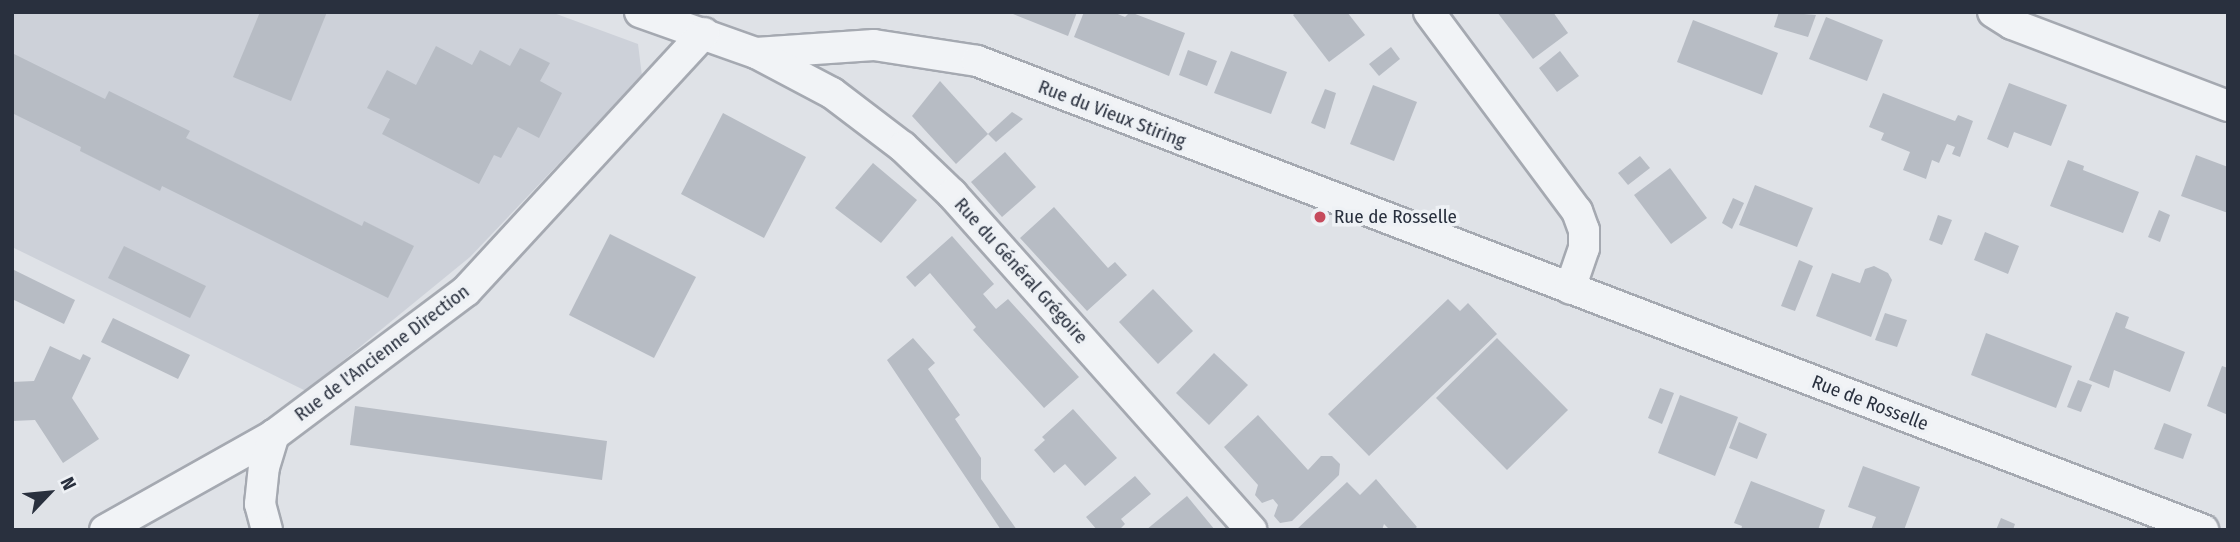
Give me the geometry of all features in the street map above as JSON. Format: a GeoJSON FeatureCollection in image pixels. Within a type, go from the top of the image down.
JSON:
{"type":"FeatureCollection","features":[{"type":"Feature","properties":{"kind":"street","name":"Rue du Vieux Stiring"},"geometry":{"type":"LineString","coordinates":[[640,12],[756,53],[874,45],[977,61],[1570,289]]}},
{"type":"Feature","properties":{"kind":"street"},"geometry":{"type":"LineString","coordinates":[[1429,12],[1577,211],[1584,230],[1584,248],[1570,289]]}},
{"type":"Feature","properties":{"kind":"street"},"geometry":{"type":"LineString","coordinates":[[1993,12],[2012,24],[2228,106]]}},
{"type":"Feature","properties":{"kind":"street","name":"Rue de l'Ancienne Direction"},"geometry":{"type":"LineString","coordinates":[[105,530],[274,435],[466,291],[704,33]]}},
{"type":"Feature","properties":{"kind":"street","name":"Rue du Général Grégoire"},"geometry":{"type":"LineString","coordinates":[[756,53],[832,93],[913,156],[952,194],[1251,530]]}},
{"type":"Feature","properties":{"kind":"street","name":"Rue de Rosselle"},"geometry":{"type":"LineString","coordinates":[[1570,289],[2203,530]]}},
{"type":"Feature","properties":{"kind":"street"},"geometry":{"type":"LineString","coordinates":[[267,530],[260,504],[264,467],[274,435]]}},
{"type":"Feature","properties":{"kind":"shaded area"},"geometry":{"type":"Polygon","coordinates":[[[12,12],[551,12],[638,44],[642,76],[470,257],[306,391],[12,247],[12,12]]]}},
{"type":"Feature","properties":{"kind":"building"},"geometry":{"type":"Polygon","coordinates":[[[260,12],[327,12],[291,101],[233,77],[260,12]]]}},
{"type":"Feature","properties":{"kind":"building"},"geometry":{"type":"Polygon","coordinates":[[[1008,12],[1077,12],[1068,36],[1008,12]]]}},
{"type":"Feature","properties":{"kind":"building"},"geometry":{"type":"Polygon","coordinates":[[[1084,12],[1113,12],[1125,17],[1130,12],[1185,33],[1169,76],[1074,37],[1084,12]]]}},
{"type":"Feature","properties":{"kind":"building"},"geometry":{"type":"Polygon","coordinates":[[[1297,12],[1347,12],[1365,35],[1329,62],[1293,15],[1297,12]]]}},
{"type":"Feature","properties":{"kind":"building"},"geometry":{"type":"Polygon","coordinates":[[[1497,12],[1553,12],[1568,33],[1533,59],[1497,12]]]}},
{"type":"Feature","properties":{"kind":"building"},"geometry":{"type":"Polygon","coordinates":[[[1779,12],[1816,15],[1808,37],[1774,27],[1779,12]]]}},
{"type":"Feature","properties":{"kind":"building"},"geometry":{"type":"Polygon","coordinates":[[[1826,17],[1883,40],[1867,81],[1809,59],[1826,17]]]}},
{"type":"Feature","properties":{"kind":"building"},"geometry":{"type":"Polygon","coordinates":[[[1693,20],[1778,53],[1762,95],[1677,62],[1693,20]]]}},
{"type":"Feature","properties":{"kind":"building"},"geometry":{"type":"Polygon","coordinates":[[[436,46],[472,65],[480,50],[510,66],[520,48],[550,63],[540,81],[562,93],[539,138],[518,127],[501,158],[494,155],[479,184],[382,134],[390,119],[367,108],[387,70],[416,85],[436,46]]]}},
{"type":"Feature","properties":{"kind":"building"},"geometry":{"type":"Polygon","coordinates":[[[1391,47],[1400,59],[1379,76],[1369,64],[1391,47]]]}},
{"type":"Feature","properties":{"kind":"building"},"geometry":{"type":"Polygon","coordinates":[[[1188,50],[1217,61],[1207,86],[1179,75],[1188,50]]]}},
{"type":"Feature","properties":{"kind":"building"},"geometry":{"type":"Polygon","coordinates":[[[1231,51],[1287,72],[1271,114],[1214,93],[1231,51]]]}},
{"type":"Feature","properties":{"kind":"building"},"geometry":{"type":"Polygon","coordinates":[[[1560,51],[1579,76],[1557,92],[1539,68],[1560,51]]]}},
{"type":"Feature","properties":{"kind":"building"},"geometry":{"type":"Polygon","coordinates":[[[12,53],[105,99],[109,91],[190,131],[186,138],[362,226],[364,221],[414,246],[388,298],[162,186],[160,191],[12,113],[12,53]]]}},
{"type":"Feature","properties":{"kind":"building"},"geometry":{"type":"Polygon","coordinates":[[[940,81],[988,134],[956,164],[912,116],[940,81]]]}},
{"type":"Feature","properties":{"kind":"building"},"geometry":{"type":"Polygon","coordinates":[[[2009,83],[2067,105],[2051,146],[2014,132],[2008,148],[1987,139],[2009,83]]]}},
{"type":"Feature","properties":{"kind":"building"},"geometry":{"type":"Polygon","coordinates":[[[1373,85],[1417,102],[1394,161],[1350,144],[1373,85]]]}},
{"type":"Feature","properties":{"kind":"building"},"geometry":{"type":"Polygon","coordinates":[[[1325,89],[1336,93],[1325,129],[1311,123],[1325,89]]]}},
{"type":"Feature","properties":{"kind":"building"},"geometry":{"type":"Polygon","coordinates":[[[1883,93],[1955,121],[1958,115],[1973,121],[1960,157],[1952,154],[1955,147],[1947,144],[1939,163],[1932,160],[1926,179],[1903,170],[1910,152],[1881,140],[1884,133],[1869,127],[1883,93]]]}},
{"type":"Feature","properties":{"kind":"building"},"geometry":{"type":"Polygon","coordinates":[[[1012,112],[1023,119],[996,142],[988,134],[1012,112]]]}},
{"type":"Feature","properties":{"kind":"building"},"geometry":{"type":"Polygon","coordinates":[[[723,113],[806,157],[764,238],[681,194],[723,113]]]}},
{"type":"Feature","properties":{"kind":"building"},"geometry":{"type":"Polygon","coordinates":[[[1005,152],[1036,187],[1002,217],[971,182],[1005,152]]]}},
{"type":"Feature","properties":{"kind":"building"},"geometry":{"type":"Polygon","coordinates":[[[2196,155],[2228,167],[2228,213],[2181,196],[2196,155]]]}},
{"type":"Feature","properties":{"kind":"building"},"geometry":{"type":"Polygon","coordinates":[[[1640,156],[1650,168],[1628,185],[1618,173],[1640,156]]]}},
{"type":"Feature","properties":{"kind":"building"},"geometry":{"type":"Polygon","coordinates":[[[2068,160],[2084,166],[2083,170],[2139,192],[2123,233],[2050,206],[2068,160]]]}},
{"type":"Feature","properties":{"kind":"building"},"geometry":{"type":"Polygon","coordinates":[[[873,163],[917,200],[881,243],[835,208],[873,163]]]}},
{"type":"Feature","properties":{"kind":"building"},"geometry":{"type":"Polygon","coordinates":[[[1670,168],[1707,218],[1671,244],[1634,195],[1670,168]]]}},
{"type":"Feature","properties":{"kind":"building"},"geometry":{"type":"Polygon","coordinates":[[[1755,185],[1813,208],[1797,247],[1739,225],[1755,185]]]}},
{"type":"Feature","properties":{"kind":"building"},"geometry":{"type":"Polygon","coordinates":[[[1733,198],[1744,203],[1732,229],[1722,223],[1733,198]]]}},
{"type":"Feature","properties":{"kind":"building"},"geometry":{"type":"Polygon","coordinates":[[[1054,207],[1108,268],[1115,262],[1127,275],[1087,311],[1020,238],[1054,207]]]}},
{"type":"Feature","properties":{"kind":"building"},"geometry":{"type":"Polygon","coordinates":[[[2159,210],[2170,215],[2160,242],[2148,237],[2159,210]]]}},
{"type":"Feature","properties":{"kind":"building"},"geometry":{"type":"Polygon","coordinates":[[[1938,215],[1952,220],[1942,245],[1929,240],[1938,215]]]}},
{"type":"Feature","properties":{"kind":"building"},"geometry":{"type":"Polygon","coordinates":[[[1985,232],[2019,246],[2008,274],[1974,260],[1985,232]]]}},
{"type":"Feature","properties":{"kind":"building"},"geometry":{"type":"Polygon","coordinates":[[[610,234],[696,277],[654,358],[569,315],[610,234]]]}},
{"type":"Feature","properties":{"kind":"building"},"geometry":{"type":"Polygon","coordinates":[[[952,236],[994,284],[983,294],[996,309],[1008,299],[1079,377],[1044,408],[973,330],[976,327],[930,273],[915,287],[906,277],[952,236]]]}},
{"type":"Feature","properties":{"kind":"building"},"geometry":{"type":"Polygon","coordinates":[[[124,246],[206,286],[190,318],[108,278],[124,246]]]}},
{"type":"Feature","properties":{"kind":"building"},"geometry":{"type":"Polygon","coordinates":[[[1799,260],[1813,266],[1795,311],[1781,306],[1799,260]]]}},
{"type":"Feature","properties":{"kind":"building"},"geometry":{"type":"Polygon","coordinates":[[[1874,266],[1888,273],[1892,280],[1871,337],[1816,316],[1832,273],[1860,283],[1865,269],[1874,266]]]}},
{"type":"Feature","properties":{"kind":"building"},"geometry":{"type":"Polygon","coordinates":[[[12,269],[75,300],[64,324],[12,299],[12,269]]]}},
{"type":"Feature","properties":{"kind":"building"},"geometry":{"type":"Polygon","coordinates":[[[1153,289],[1193,331],[1158,364],[1119,322],[1153,289]]]}},
{"type":"Feature","properties":{"kind":"building"},"geometry":{"type":"Polygon","coordinates":[[[1448,299],[1460,311],[1468,303],[1497,334],[1369,456],[1328,414],[1448,299]]]}},
{"type":"Feature","properties":{"kind":"building"},"geometry":{"type":"Polygon","coordinates":[[[2116,312],[2129,317],[2125,328],[2185,352],[2170,392],[2114,370],[2109,388],[2089,380],[2116,312]]]}},
{"type":"Feature","properties":{"kind":"building"},"geometry":{"type":"Polygon","coordinates":[[[1885,313],[1907,320],[1897,347],[1875,340],[1885,313]]]}},
{"type":"Feature","properties":{"kind":"building"},"geometry":{"type":"Polygon","coordinates":[[[113,318],[190,355],[178,379],[101,342],[113,318]]]}},
{"type":"Feature","properties":{"kind":"building"},"geometry":{"type":"Polygon","coordinates":[[[1986,333],[2072,366],[2056,408],[1971,375],[1986,333]]]}},
{"type":"Feature","properties":{"kind":"building"},"geometry":{"type":"Polygon","coordinates":[[[913,338],[935,363],[928,369],[960,415],[955,419],[981,458],[981,479],[1017,530],[1001,530],[887,360],[913,338]]]}},
{"type":"Feature","properties":{"kind":"building"},"geometry":{"type":"Polygon","coordinates":[[[1497,338],[1568,410],[1507,470],[1436,398],[1497,338]]]}},
{"type":"Feature","properties":{"kind":"building"},"geometry":{"type":"Polygon","coordinates":[[[50,346],[80,360],[83,354],[91,358],[72,398],[99,439],[63,463],[35,420],[12,421],[12,382],[34,381],[50,346]]]}},
{"type":"Feature","properties":{"kind":"building"},"geometry":{"type":"Polygon","coordinates":[[[1214,353],[1248,385],[1209,425],[1176,393],[1214,353]]]}},
{"type":"Feature","properties":{"kind":"building"},"geometry":{"type":"Polygon","coordinates":[[[2222,366],[2228,368],[2228,415],[2207,406],[2222,366]]]}},
{"type":"Feature","properties":{"kind":"building"},"geometry":{"type":"Polygon","coordinates":[[[2078,380],[2092,385],[2081,412],[2067,407],[2078,380]]]}},
{"type":"Feature","properties":{"kind":"building"},"geometry":{"type":"Polygon","coordinates":[[[1660,388],[1674,393],[1662,424],[1648,418],[1660,388]]]}},
{"type":"Feature","properties":{"kind":"building"},"geometry":{"type":"Polygon","coordinates":[[[1680,395],[1738,417],[1715,476],[1658,453],[1680,395]]]}},
{"type":"Feature","properties":{"kind":"building"},"geometry":{"type":"Polygon","coordinates":[[[355,406],[607,441],[602,480],[350,445],[355,406]]]}},
{"type":"Feature","properties":{"kind":"building"},"geometry":{"type":"Polygon","coordinates":[[[1073,409],[1117,458],[1085,486],[1065,464],[1054,473],[1034,450],[1045,440],[1042,437],[1073,409]]]}},
{"type":"Feature","properties":{"kind":"building"},"geometry":{"type":"Polygon","coordinates":[[[1258,415],[1308,470],[1321,456],[1332,456],[1340,464],[1339,475],[1292,521],[1280,523],[1274,516],[1278,505],[1273,499],[1262,503],[1255,495],[1258,485],[1224,447],[1258,415]]]}},
{"type":"Feature","properties":{"kind":"building"},"geometry":{"type":"Polygon","coordinates":[[[1739,422],[1767,434],[1757,459],[1729,448],[1739,422]]]}},
{"type":"Feature","properties":{"kind":"building"},"geometry":{"type":"Polygon","coordinates":[[[2164,423],[2192,434],[2183,459],[2154,449],[2164,423]]]}},
{"type":"Feature","properties":{"kind":"building"},"geometry":{"type":"Polygon","coordinates":[[[1863,466],[1920,487],[1904,530],[1871,530],[1876,517],[1848,507],[1863,466]]]}},
{"type":"Feature","properties":{"kind":"building"},"geometry":{"type":"Polygon","coordinates":[[[1135,476],[1151,494],[1121,519],[1125,524],[1119,530],[1097,530],[1086,517],[1135,476]]]}},
{"type":"Feature","properties":{"kind":"building"},"geometry":{"type":"Polygon","coordinates":[[[1376,479],[1417,527],[1413,530],[1390,530],[1384,524],[1382,530],[1296,530],[1347,482],[1360,495],[1376,479]]]}},
{"type":"Feature","properties":{"kind":"building"},"geometry":{"type":"Polygon","coordinates":[[[1751,481],[1825,510],[1818,530],[1741,530],[1742,526],[1734,523],[1751,481]]]}},
{"type":"Feature","properties":{"kind":"building"},"geometry":{"type":"Polygon","coordinates":[[[1187,496],[1215,530],[1146,530],[1187,496]]]}},
{"type":"Feature","properties":{"kind":"building"},"geometry":{"type":"Polygon","coordinates":[[[2001,518],[2015,524],[2013,530],[1996,530],[2001,518]]]}},
{"type":"Feature","properties":{"kind":"place","name":"Rue de Rosselle"},"geometry":{"type":"Point","coordinates":[1320,217]}}]}
